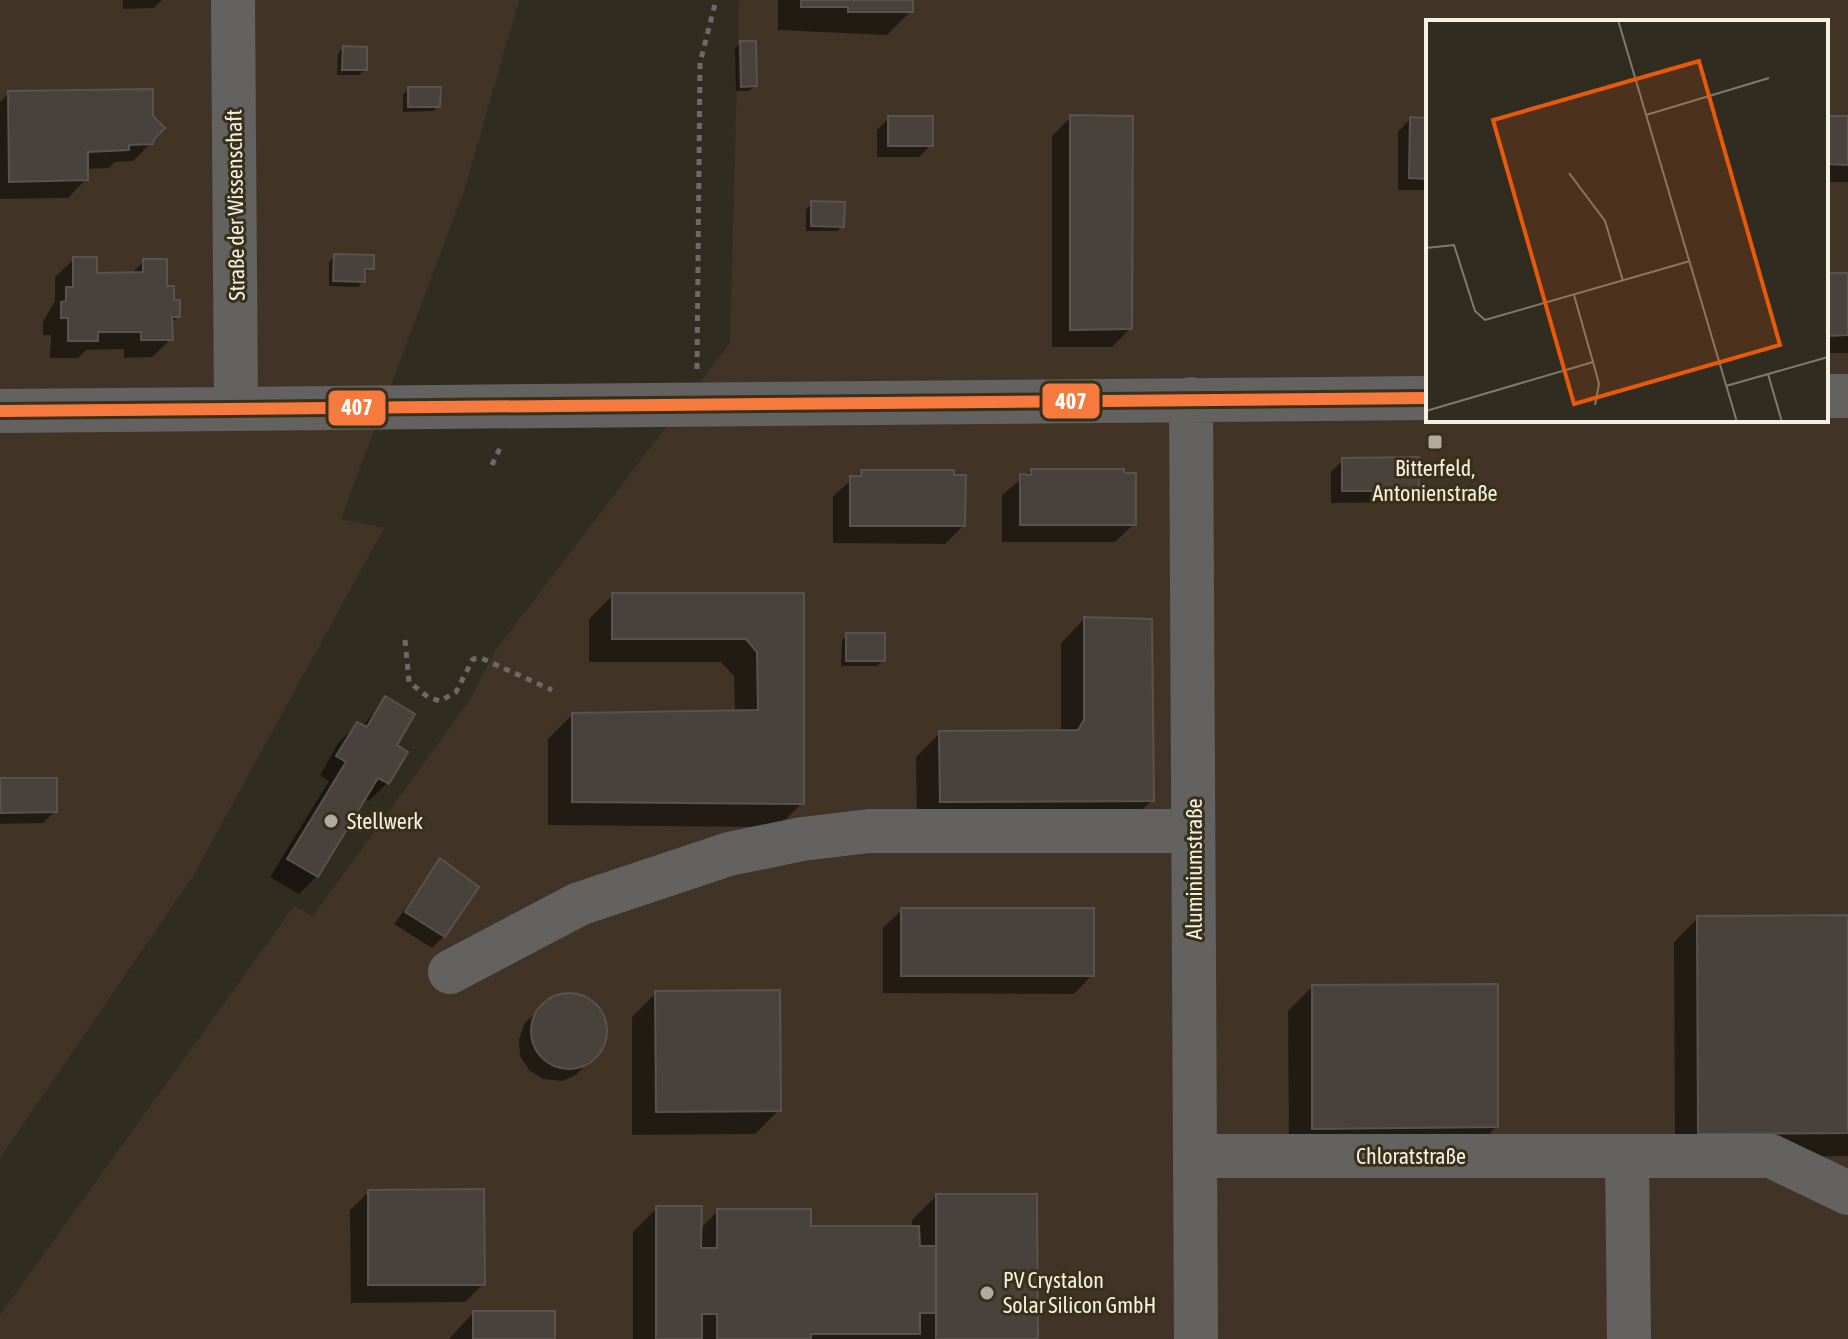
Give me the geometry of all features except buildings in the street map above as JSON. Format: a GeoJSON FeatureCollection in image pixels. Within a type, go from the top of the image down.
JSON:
{"type":"FeatureCollection","features":[{"type":"Feature","properties":{"kind":"street","name":"Straße der Wissenschaft"},"geometry":{"type":"LineString","coordinates":[[233,0],[236,409]]}},
{"type":"Feature","properties":{"kind":"street"},"geometry":{"type":"LineString","coordinates":[[0,411],[697,402],[1426,398]]}},
{"type":"Feature","properties":{"kind":"street","name":"Aluminiumstraße"},"geometry":{"type":"LineString","coordinates":[[1191,399],[1196,1339]]}},
{"type":"Feature","properties":{"kind":"street"},"geometry":{"type":"LineString","coordinates":[[450,972],[579,904],[729,854],[802,839],[869,831],[1193,831]]}},
{"type":"Feature","properties":{"kind":"street","name":"Chloratstraße"},"geometry":{"type":"LineString","coordinates":[[1195,1156],[1771,1156],[1848,1193]]}},
{"type":"Feature","properties":{"kind":"street"},"geometry":{"type":"LineString","coordinates":[[1627,1156],[1629,1339]]}},
{"type":"Feature","properties":{"kind":"path"},"geometry":{"type":"LineString","coordinates":[[697,402],[700,63],[716,0]]}},
{"type":"Feature","properties":{"kind":"path"},"geometry":{"type":"LineString","coordinates":[[405,640],[409,682],[428,697],[440,701],[456,692],[473,659],[481,658],[552,690]]}},
{"type":"Feature","properties":{"kind":"shaded area"},"geometry":{"type":"Polygon","coordinates":[[[0,0],[519,0],[465,188],[341,519],[384,528],[193,876],[0,1158],[0,0]]]}},
{"type":"Feature","properties":{"kind":"shaded area"},"geometry":{"type":"Polygon","coordinates":[[[739,0],[1848,0],[1848,1339],[0,1339],[0,1315],[294,906],[313,916],[469,701],[496,650],[730,343],[739,0]]]}},
{"type":"Feature","properties":{"kind":"transit line","name":"407"},"geometry":{"type":"LineString","coordinates":[[0,411],[1426,398]]}},
{"type":"Feature","properties":{"kind":"place","name":"Bitterfeld, Antonienstraße"},"geometry":{"type":"Point","coordinates":[1435,442]}},
{"type":"Feature","properties":{"kind":"place","name":"Stellwerk"},"geometry":{"type":"Point","coordinates":[331,821]}},
{"type":"Feature","properties":{"kind":"place","name":"PV Crystalon Solar Silicon GmbH"},"geometry":{"type":"Point","coordinates":[987,1293]}}]}
